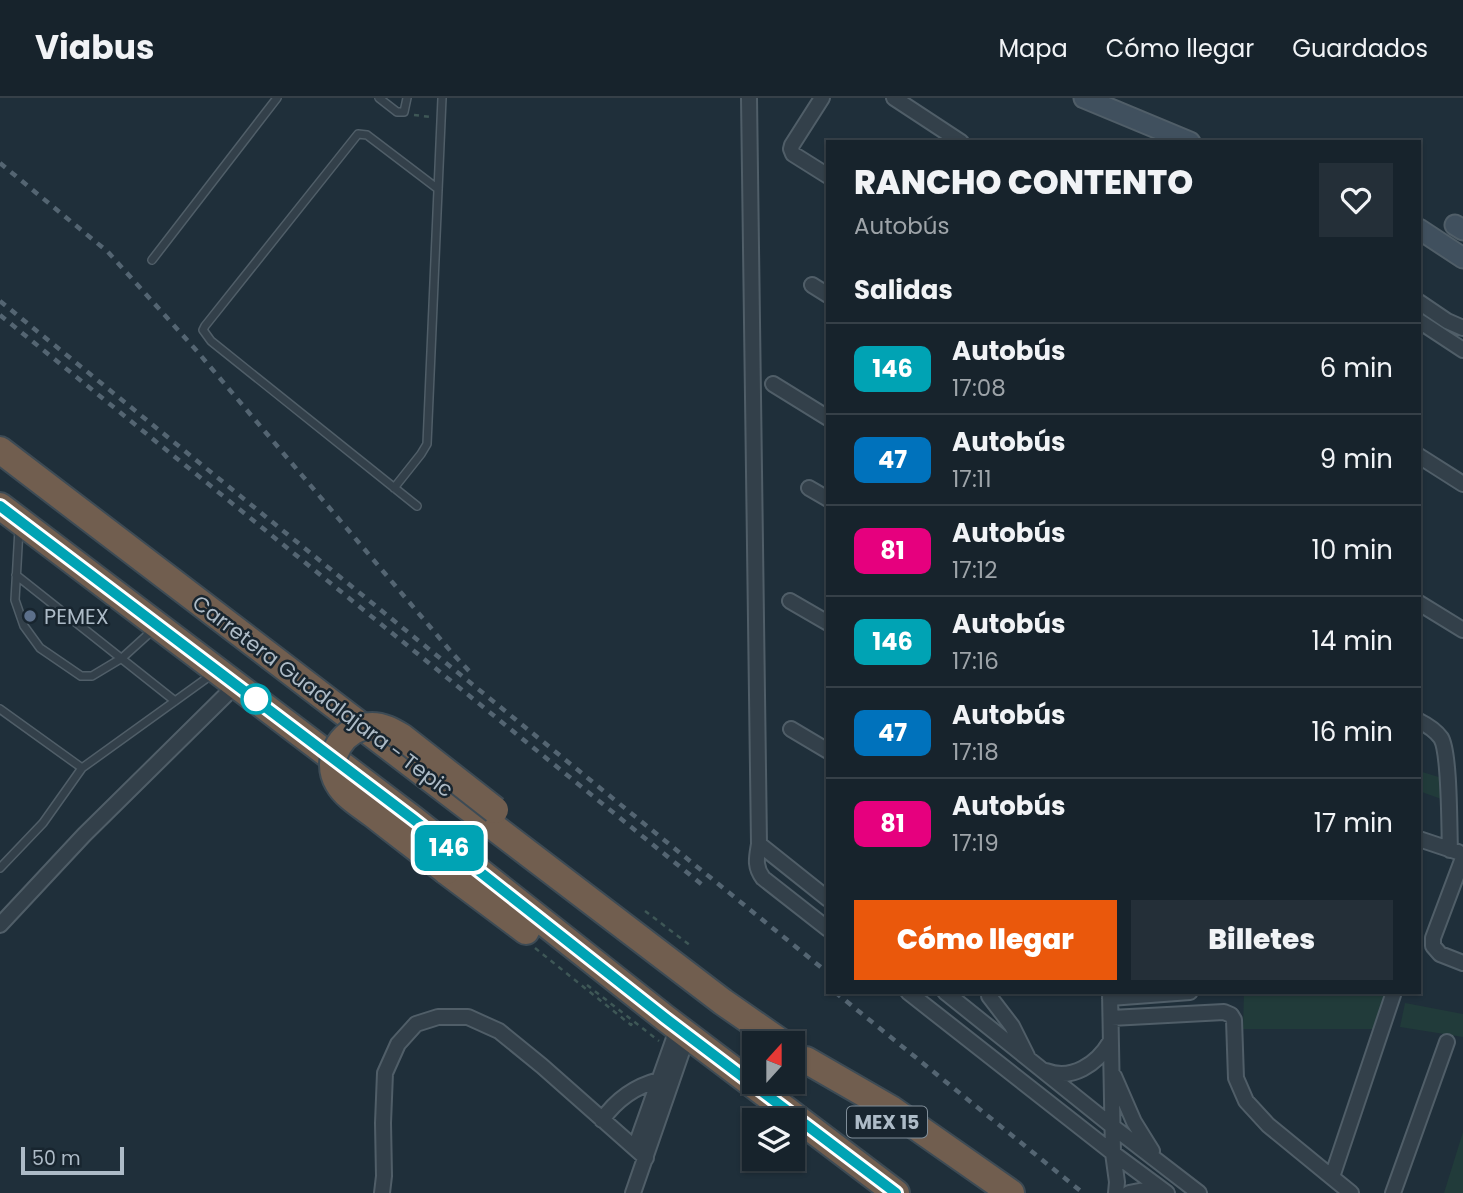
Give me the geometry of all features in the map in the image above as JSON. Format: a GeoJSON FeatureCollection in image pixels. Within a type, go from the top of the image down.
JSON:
{"type":"FeatureCollection","features":[{"type":"Feature","properties":{"kind":"highway","name":"Carretera Guadalajara - Tepic"},"geometry":{"type":"LineString","coordinates":[[0,450],[723,1002],[765,1031]]}},
{"type":"Feature","properties":{"kind":"highway","name":"Carretera Guadalajara - Tepic"},"geometry":{"type":"LineString","coordinates":[[10,513],[413,819],[676,1037],[710,1051],[896,1193]]}},
{"type":"Feature","properties":{"kind":"highway"},"geometry":{"type":"LineString","coordinates":[[676,1037],[645,1015],[632,1010],[355,800],[338,784],[333,768],[335,753],[342,738],[365,726],[386,728],[402,737],[649,930],[688,975]]}},
{"type":"Feature","properties":{"kind":"highway"},"geometry":{"type":"LineString","coordinates":[[805,1059],[891,1110],[1011,1193]]}},
{"type":"Feature","properties":{"kind":"highway","name":"MEX 15"},"geometry":{"type":"LineString","coordinates":[[805,1060],[981,1193]]}},
{"type":"Feature","properties":{"kind":"street"},"geometry":{"type":"LineString","coordinates":[[748,98],[759,844],[756,865],[763,878],[826,927]]}},
{"type":"Feature","properties":{"kind":"street"},"geometry":{"type":"LineString","coordinates":[[822,98],[791,149],[793,154],[826,175]]}},
{"type":"Feature","properties":{"kind":"street"},"geometry":{"type":"LineString","coordinates":[[894,98],[958,140]]}},
{"type":"Feature","properties":{"kind":"street"},"geometry":{"type":"LineString","coordinates":[[1084,98],[1184,140]]}},
{"type":"Feature","properties":{"kind":"street"},"geometry":{"type":"LineString","coordinates":[[1421,230],[1463,258]]}},
{"type":"Feature","properties":{"kind":"street"},"geometry":{"type":"LineString","coordinates":[[812,285],[826,294]]}},
{"type":"Feature","properties":{"kind":"street"},"geometry":{"type":"LineString","coordinates":[[1421,303],[1463,328]]}},
{"type":"Feature","properties":{"kind":"street"},"geometry":{"type":"LineString","coordinates":[[1421,322],[1463,350]]}},
{"type":"Feature","properties":{"kind":"street"},"geometry":{"type":"LineString","coordinates":[[773,384],[826,417]]}},
{"type":"Feature","properties":{"kind":"street"},"geometry":{"type":"LineString","coordinates":[[1421,457],[1463,484]]}},
{"type":"Feature","properties":{"kind":"street"},"geometry":{"type":"LineString","coordinates":[[809,488],[826,498]]}},
{"type":"Feature","properties":{"kind":"street"},"geometry":{"type":"LineString","coordinates":[[790,601],[826,622]]}},
{"type":"Feature","properties":{"kind":"street"},"geometry":{"type":"LineString","coordinates":[[1421,604],[1463,630]]}},
{"type":"Feature","properties":{"kind":"street"},"geometry":{"type":"LineString","coordinates":[[0,925],[227,678]]}},
{"type":"Feature","properties":{"kind":"street"},"geometry":{"type":"LineString","coordinates":[[1421,722],[1442,738],[1459,854],[1433,938],[1433,946],[1440,954],[1463,963]]}},
{"type":"Feature","properties":{"kind":"street"},"geometry":{"type":"LineString","coordinates":[[791,729],[826,750]]}},
{"type":"Feature","properties":{"kind":"street"},"geometry":{"type":"LineString","coordinates":[[1421,840],[1459,854]]}},
{"type":"Feature","properties":{"kind":"street"},"geometry":{"type":"LineString","coordinates":[[759,844],[826,897]]}},
{"type":"Feature","properties":{"kind":"street"},"geometry":{"type":"LineString","coordinates":[[911,994],[1113,1153],[1168,1192]]}},
{"type":"Feature","properties":{"kind":"street"},"geometry":{"type":"LineString","coordinates":[[947,994],[1199,1193]]}},
{"type":"Feature","properties":{"kind":"street"},"geometry":{"type":"LineString","coordinates":[[977,1018],[989,994],[1012,1026],[1028,1060]]}},
{"type":"Feature","properties":{"kind":"street"},"geometry":{"type":"LineString","coordinates":[[1116,1193],[1110,995],[1137,994]]}},
{"type":"Feature","properties":{"kind":"street"},"geometry":{"type":"LineString","coordinates":[[1332,1177],[1393,994]]}},
{"type":"Feature","properties":{"kind":"street"},"geometry":{"type":"LineString","coordinates":[[1111,1018],[1224,1012],[1231,1014],[1234,1020],[1236,1078],[1246,1101],[1268,1125],[1351,1193]]}},
{"type":"Feature","properties":{"kind":"street"},"geometry":{"type":"LineString","coordinates":[[382,1193],[386,1073],[398,1044],[416,1024],[438,1017],[468,1017],[499,1031],[640,1153]]}},
{"type":"Feature","properties":{"kind":"street"},"geometry":{"type":"LineString","coordinates":[[633,1193],[640,1153],[659,1080],[676,1037]]}},
{"type":"Feature","properties":{"kind":"street"},"geometry":{"type":"LineString","coordinates":[[640,1153],[676,1037]]}},
{"type":"Feature","properties":{"kind":"street"},"geometry":{"type":"LineString","coordinates":[[1041,1069],[1054,1074],[1081,1070],[1104,1053],[1111,1041]]}},
{"type":"Feature","properties":{"kind":"street"},"geometry":{"type":"LineString","coordinates":[[1393,1193],[1447,1042]]}},
{"type":"Feature","properties":{"kind":"street"},"geometry":{"type":"LineString","coordinates":[[1111,1068],[1134,1122],[1148,1147],[1164,1166]]}},
{"type":"Feature","properties":{"kind":"street"},"geometry":{"type":"LineString","coordinates":[[602,1120],[608,1111],[631,1091],[659,1080]]}},
{"type":"Feature","properties":{"kind":"street"},"geometry":{"type":"LineString","coordinates":[[1129,1193],[1149,1189],[1168,1192]]}},
{"type":"Feature","properties":{"kind":"lane"},"geometry":{"type":"LineString","coordinates":[[152,260],[277,98]]}},
{"type":"Feature","properties":{"kind":"lane"},"geometry":{"type":"LineString","coordinates":[[379,98],[397,112],[404,112],[407,98]]}},
{"type":"Feature","properties":{"kind":"lane"},"geometry":{"type":"LineString","coordinates":[[394,488],[427,444],[442,98]]}},
{"type":"Feature","properties":{"kind":"lane"},"geometry":{"type":"LineString","coordinates":[[417,506],[211,341],[203,330],[358,134],[367,135],[438,189]]}},
{"type":"Feature","properties":{"kind":"lane"},"geometry":{"type":"LineString","coordinates":[[10,513],[16,575],[15,600],[24,626],[40,648],[81,676],[92,676],[122,658],[158,626]]}},
{"type":"Feature","properties":{"kind":"lane"},"geometry":{"type":"LineString","coordinates":[[16,575],[175,701]]}},
{"type":"Feature","properties":{"kind":"lane"},"geometry":{"type":"LineString","coordinates":[[0,868],[43,823],[82,768],[175,701],[227,678]]}},
{"type":"Feature","properties":{"kind":"lane"},"geometry":{"type":"LineString","coordinates":[[0,709],[82,768]]}},
{"type":"Feature","properties":{"kind":"path"},"geometry":{"type":"LineString","coordinates":[[404,112],[441,118]]}},
{"type":"Feature","properties":{"kind":"path"},"geometry":{"type":"LineString","coordinates":[[645,911],[691,946]]}},
{"type":"Feature","properties":{"kind":"path"},"geometry":{"type":"LineString","coordinates":[[587,985],[633,1022],[676,1037]]}},
{"type":"Feature","properties":{"kind":"green space"},"geometry":{"type":"Polygon","coordinates":[[[1421,772],[1442,778],[1444,800],[1421,792],[1421,772]]]}},
{"type":"Feature","properties":{"kind":"green space"},"geometry":{"type":"Polygon","coordinates":[[[1244,994],[1387,995],[1373,1029],[1243,1029],[1244,994]]]}},
{"type":"Feature","properties":{"kind":"green space"},"geometry":{"type":"Polygon","coordinates":[[[1405,1003],[1463,1014],[1463,1037],[1400,1027],[1405,1003]]]}},
{"type":"Feature","properties":{"kind":"green space"},"geometry":{"type":"Polygon","coordinates":[[[1463,1132],[1463,1193],[1444,1193],[1463,1132]]]}},
{"type":"Feature","properties":{"kind":"railway"},"geometry":{"type":"LineString","coordinates":[[0,163],[108,252],[196,350],[470,672]]}},
{"type":"Feature","properties":{"kind":"railway"},"geometry":{"type":"LineString","coordinates":[[0,301],[826,971]]}},
{"type":"Feature","properties":{"kind":"railway"},"geometry":{"type":"LineString","coordinates":[[0,315],[705,887]]}},
{"type":"Feature","properties":{"kind":"railway"},"geometry":{"type":"LineString","coordinates":[[837,994],[1083,1193]]}},
{"type":"Feature","properties":{"kind":"bus line","name":"146"},"geometry":{"type":"LineString","coordinates":[[0,506],[237,684],[665,1018],[896,1193]]}},
{"type":"Feature","properties":{"kind":"place","name":"PEMEX"},"geometry":{"type":"Point","coordinates":[30,616]}}]}
